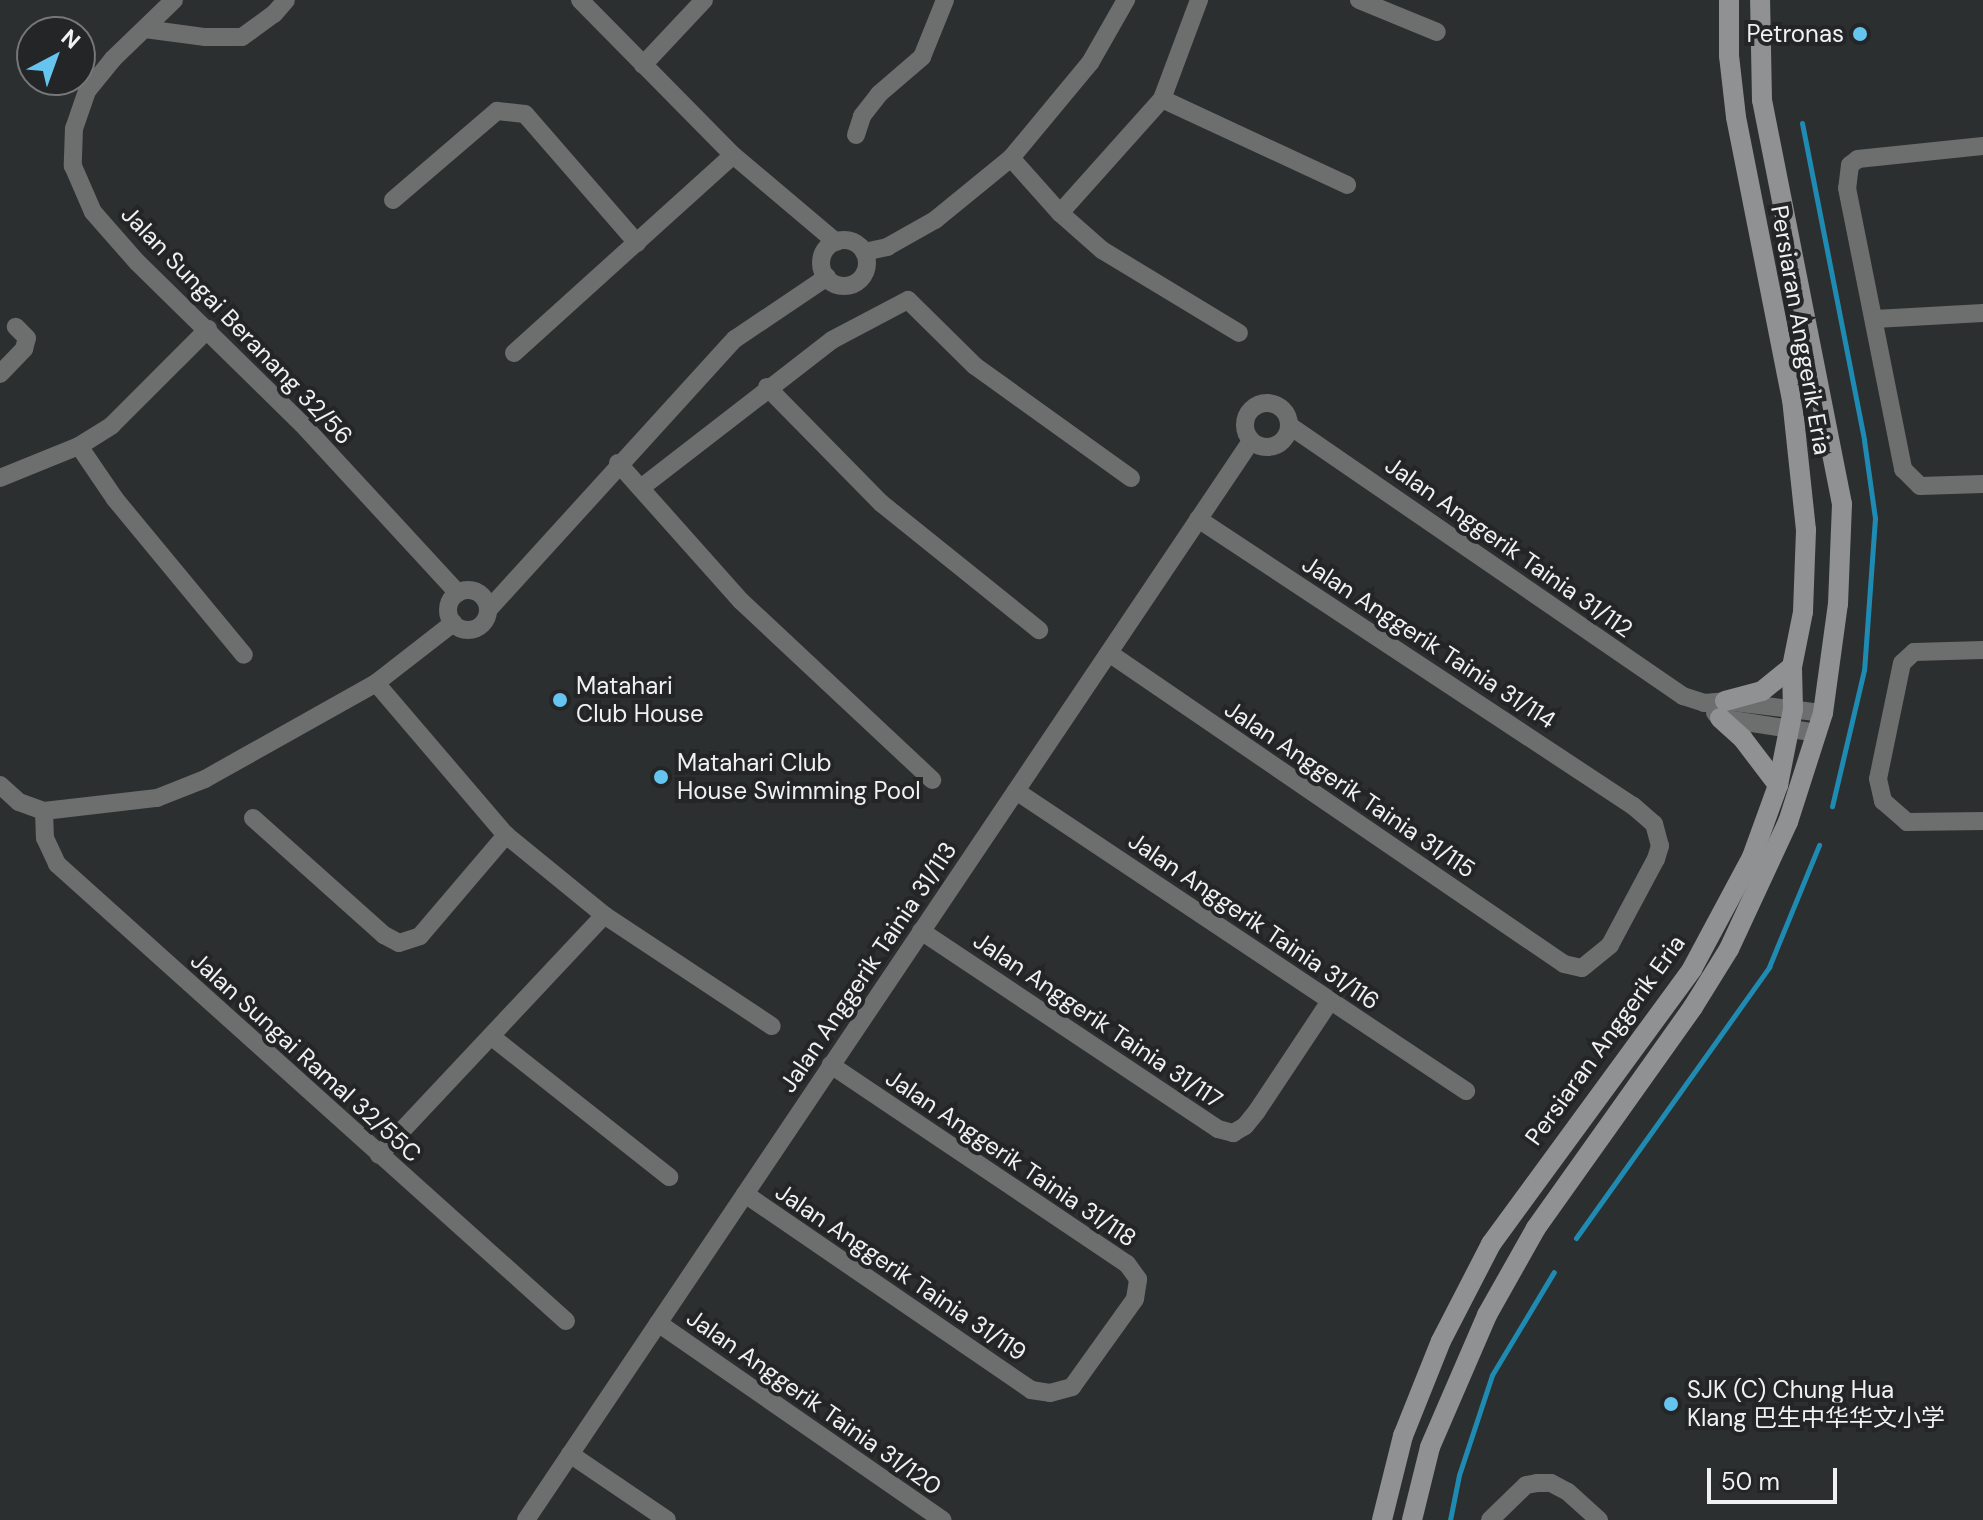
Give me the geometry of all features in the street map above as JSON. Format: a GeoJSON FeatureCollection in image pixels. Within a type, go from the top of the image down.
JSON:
{"type":"FeatureCollection","features":[{"type":"Feature","properties":{"kind":"main road","name":"Persiaran Anggerik Eria"},"geometry":{"type":"LineString","coordinates":[[1382,1520],[1403,1436],[1441,1341],[1491,1244],[1692,969],[1752,857],[1778,785],[1791,718],[1792,667],[1805,577],[1802,485],[1792,400],[1736,117],[1729,56],[1729,0]]}},
{"type":"Feature","properties":{"kind":"main road","name":"Persiaran Anggerik Eria"},"geometry":{"type":"LineString","coordinates":[[1412,1520],[1430,1447],[1487,1315],[1536,1228],[1693,1007],[1729,949],[1788,822],[1823,713],[1838,604],[1842,504],[1762,100],[1760,0]]}},
{"type":"Feature","properties":{"kind":"main road"},"geometry":{"type":"LineString","coordinates":[[1778,785],[1716,707],[1762,691],[1792,667]]}},
{"type":"Feature","properties":{"kind":"street","name":"Jalan Sungai Beranang 32/56"},"geometry":{"type":"LineString","coordinates":[[174,0],[113,59],[87,91],[74,128],[73,166],[93,212],[137,262],[302,424],[458,593]]}},
{"type":"Feature","properties":{"kind":"street"},"geometry":{"type":"LineString","coordinates":[[145,29],[205,37],[242,37],[274,14],[286,0]]}},
{"type":"Feature","properties":{"kind":"street"},"geometry":{"type":"LineString","coordinates":[[580,0],[733,155],[836,242]]}},
{"type":"Feature","properties":{"kind":"street"},"geometry":{"type":"LineString","coordinates":[[643,65],[704,0]]}},
{"type":"Feature","properties":{"kind":"street"},"geometry":{"type":"LineString","coordinates":[[856,135],[862,116],[879,94],[922,57],[945,0]]}},
{"type":"Feature","properties":{"kind":"street"},"geometry":{"type":"LineString","coordinates":[[864,252],[887,247],[935,220],[1011,158],[1090,63],[1126,0]]}},
{"type":"Feature","properties":{"kind":"street"},"geometry":{"type":"LineString","coordinates":[[1060,213],[1162,99],[1199,0]]}},
{"type":"Feature","properties":{"kind":"street"},"geometry":{"type":"LineString","coordinates":[[1359,0],[1437,32]]}},
{"type":"Feature","properties":{"kind":"street"},"geometry":{"type":"LineString","coordinates":[[1162,99],[1347,185]]}},
{"type":"Feature","properties":{"kind":"street"},"geometry":{"type":"LineString","coordinates":[[393,200],[497,111],[525,114],[637,243]]}},
{"type":"Feature","properties":{"kind":"street"},"geometry":{"type":"LineString","coordinates":[[1983,146],[1858,159],[1850,165],[1847,188],[1906,476],[1920,486],[1929,487],[1983,484]]}},
{"type":"Feature","properties":{"kind":"street"},"geometry":{"type":"LineString","coordinates":[[514,353],[733,155]]}},
{"type":"Feature","properties":{"kind":"street"},"geometry":{"type":"LineString","coordinates":[[1011,158],[1060,213],[1102,250],[1239,333]]}},
{"type":"Feature","properties":{"kind":"street"},"geometry":{"type":"LineString","coordinates":[[852,241],[864,252],[866,270],[854,284],[843,286],[827,277],[823,256],[836,242],[852,241]]}},
{"type":"Feature","properties":{"kind":"street"},"geometry":{"type":"LineString","coordinates":[[489,609],[478,592],[458,593],[449,603],[453,623],[464,630],[478,628],[488,617],[489,609],[618,463],[735,339],[827,277]]}},
{"type":"Feature","properties":{"kind":"street"},"geometry":{"type":"LineString","coordinates":[[642,487],[767,387],[832,340],[908,300],[975,366],[1131,478]]}},
{"type":"Feature","properties":{"kind":"street"},"geometry":{"type":"LineString","coordinates":[[1875,319],[1983,313]]}},
{"type":"Feature","properties":{"kind":"street"},"geometry":{"type":"LineString","coordinates":[[0,374],[24,349],[27,338],[16,327]]}},
{"type":"Feature","properties":{"kind":"street"},"geometry":{"type":"LineString","coordinates":[[0,478],[79,446],[112,425],[208,329]]}},
{"type":"Feature","properties":{"kind":"street"},"geometry":{"type":"LineString","coordinates":[[767,387],[881,503],[1039,630]]}},
{"type":"Feature","properties":{"kind":"street"},"geometry":{"type":"LineString","coordinates":[[1261,403],[1281,407],[1290,426],[1277,445],[1262,447],[1251,441],[1246,432],[1246,418],[1261,403]]}},
{"type":"Feature","properties":{"kind":"street","name":"Jalan Anggerik Tainia 31/112"},"geometry":{"type":"LineString","coordinates":[[1290,426],[1683,696],[1716,707],[1791,718],[1823,713]]}},
{"type":"Feature","properties":{"kind":"street","name":"Jalan Anggerik Tainia 31/113"},"geometry":{"type":"LineString","coordinates":[[526,1520],[1251,441]]}},
{"type":"Feature","properties":{"kind":"street"},"geometry":{"type":"LineString","coordinates":[[79,446],[115,499],[244,655]]}},
{"type":"Feature","properties":{"kind":"street"},"geometry":{"type":"LineString","coordinates":[[618,463],[741,601],[932,780]]}},
{"type":"Feature","properties":{"kind":"street","name":"Jalan Anggerik Tainia 31/114"},"geometry":{"type":"LineString","coordinates":[[1198,519],[1633,806],[1654,824],[1660,846],[1656,859],[1603,954],[1582,968],[1564,964]]}},
{"type":"Feature","properties":{"kind":"street"},"geometry":{"type":"LineString","coordinates":[[0,785],[19,802],[44,811],[157,798],[205,779],[376,683],[453,623]]}},
{"type":"Feature","properties":{"kind":"street"},"geometry":{"type":"LineString","coordinates":[[1983,650],[1914,652],[1902,663],[1878,779],[1883,801],[1890,811],[1907,822],[1983,821]]}},
{"type":"Feature","properties":{"kind":"street","name":"Jalan Anggerik Tainia 31/115"},"geometry":{"type":"LineString","coordinates":[[1109,653],[1564,964]]}},
{"type":"Feature","properties":{"kind":"street"},"geometry":{"type":"LineString","coordinates":[[376,683],[506,835],[604,915],[772,1026]]}},
{"type":"Feature","properties":{"kind":"street","name":"Jalan Anggerik Tainia 31/112"},"geometry":{"type":"LineString","coordinates":[[1791,718],[1817,733]]}},
{"type":"Feature","properties":{"kind":"street","name":"Jalan Anggerik Tainia 31/116"},"geometry":{"type":"LineString","coordinates":[[1016,791],[1466,1091]]}},
{"type":"Feature","properties":{"kind":"street","name":"Jalan Sungai Ramal 32/55C"},"geometry":{"type":"LineString","coordinates":[[44,811],[45,838],[57,864],[566,1321]]}},
{"type":"Feature","properties":{"kind":"street"},"geometry":{"type":"LineString","coordinates":[[253,818],[384,935],[399,943],[420,936],[506,835]]}},
{"type":"Feature","properties":{"kind":"street"},"geometry":{"type":"LineString","coordinates":[[379,1155],[604,915]]}},
{"type":"Feature","properties":{"kind":"street","name":"Jalan Anggerik Tainia 31/117"},"geometry":{"type":"LineString","coordinates":[[921,931],[1218,1129],[1233,1133],[1245,1126],[1257,1111],[1330,1001]]}},
{"type":"Feature","properties":{"kind":"street"},"geometry":{"type":"LineString","coordinates":[[492,1037],[669,1177]]}},
{"type":"Feature","properties":{"kind":"street","name":"Jalan Anggerik Tainia 31/118"},"geometry":{"type":"LineString","coordinates":[[831,1065],[1109,1251],[1138,1279],[1135,1299],[1072,1387],[1050,1393],[1031,1390]]}},
{"type":"Feature","properties":{"kind":"street","name":"Jalan Anggerik Tainia 31/119"},"geometry":{"type":"LineString","coordinates":[[745,1194],[1031,1390]]}},
{"type":"Feature","properties":{"kind":"street","name":"Jalan Anggerik Tainia 31/120"},"geometry":{"type":"LineString","coordinates":[[658,1323],[943,1520]]}},
{"type":"Feature","properties":{"kind":"street"},"geometry":{"type":"LineString","coordinates":[[570,1454],[667,1520]]}},
{"type":"Feature","properties":{"kind":"street"},"geometry":{"type":"LineString","coordinates":[[1490,1520],[1526,1485],[1551,1483],[1568,1492],[1599,1520]]}},
{"type":"Feature","properties":{"kind":"waterway"},"geometry":{"type":"LineString","coordinates":[[1802,123],[1864,440],[1875,518],[1864,670],[1832,806]]}},
{"type":"Feature","properties":{"kind":"waterway"},"geometry":{"type":"LineString","coordinates":[[1576,1238],[1769,967],[1819,845]]}},
{"type":"Feature","properties":{"kind":"waterway"},"geometry":{"type":"LineString","coordinates":[[1450,1520],[1459,1475],[1492,1375],[1554,1272]]}},
{"type":"Feature","properties":{"kind":"place","name":"Petronas"},"geometry":{"type":"Point","coordinates":[1860,34]}},
{"type":"Feature","properties":{"kind":"place","name":"Matahari Club House"},"geometry":{"type":"Point","coordinates":[560,700]}},
{"type":"Feature","properties":{"kind":"place","name":"Matahari Club House Swimming Pool"},"geometry":{"type":"Point","coordinates":[661,777]}},
{"type":"Feature","properties":{"kind":"place","name":"SJK (C) Chung Hua Klang 巴生中华华文小学"},"geometry":{"type":"Point","coordinates":[1671,1404]}}]}
